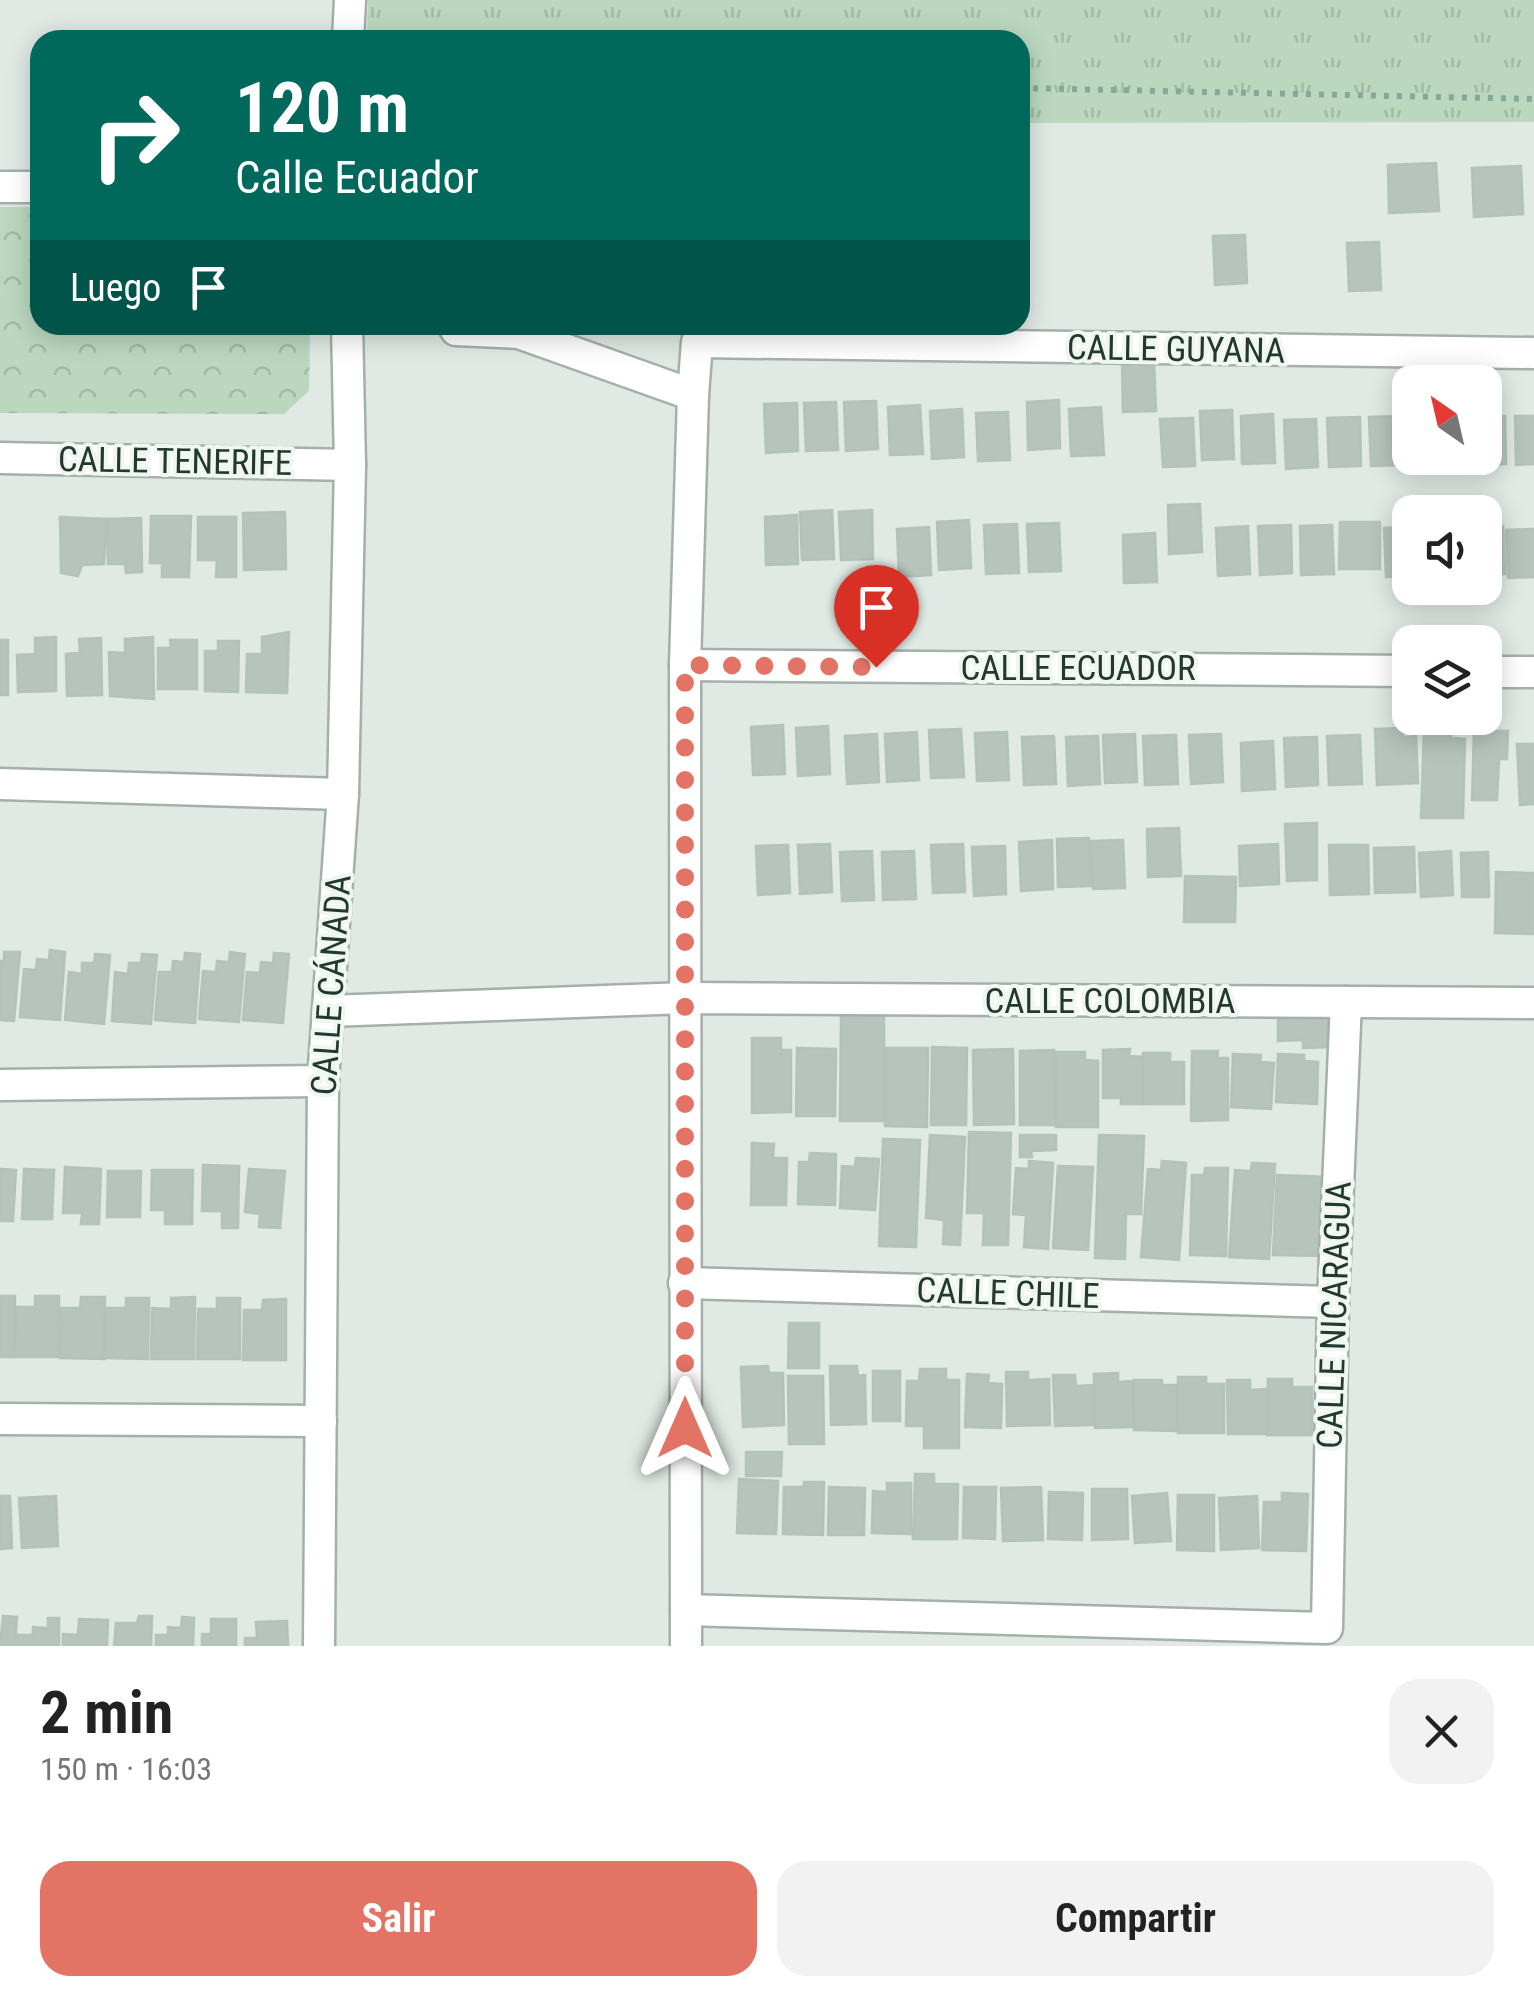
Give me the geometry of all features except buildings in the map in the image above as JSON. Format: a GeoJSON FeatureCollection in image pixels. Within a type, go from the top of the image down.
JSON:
{"type":"FeatureCollection","features":[{"type":"Feature","properties":{"kind":"street"},"geometry":{"type":"LineString","coordinates":[[348,30],[350,0]]}},
{"type":"Feature","properties":{"kind":"street"},"geometry":{"type":"LineString","coordinates":[[0,186],[30,187]]}},
{"type":"Feature","properties":{"kind":"street","name":"CALLE CÁNADA"},"geometry":{"type":"LineString","coordinates":[[319,1646],[323,1081],[344,794],[350,465],[347,335]]}},
{"type":"Feature","properties":{"kind":"street"},"geometry":{"type":"LineString","coordinates":[[525,335],[692,395],[685,665],[686,1646]]}},
{"type":"Feature","properties":{"kind":"street","name":"CALLE GUYANA"},"geometry":{"type":"LineString","coordinates":[[692,395],[697,342],[1534,354]]}},
{"type":"Feature","properties":{"kind":"street","name":"CALLE TENERIFE"},"geometry":{"type":"LineString","coordinates":[[0,458],[350,465]]}},
{"type":"Feature","properties":{"kind":"street","name":"CALLE ECUADOR"},"geometry":{"type":"LineString","coordinates":[[685,665],[1392,671]]}},
{"type":"Feature","properties":{"kind":"street"},"geometry":{"type":"LineString","coordinates":[[1502,672],[1534,672]]}},
{"type":"Feature","properties":{"kind":"street"},"geometry":{"type":"LineString","coordinates":[[0,784],[344,794]]}},
{"type":"Feature","properties":{"kind":"street","name":"CALLE COLOMBIA"},"geometry":{"type":"LineString","coordinates":[[328,1011],[686,998],[1534,1002]]}},
{"type":"Feature","properties":{"kind":"street","name":"CALLE NICARAGUA"},"geometry":{"type":"LineString","coordinates":[[686,1610],[1328,1628],[1333,1302],[1346,1002]]}},
{"type":"Feature","properties":{"kind":"street"},"geometry":{"type":"LineString","coordinates":[[0,1085],[323,1081]]}},
{"type":"Feature","properties":{"kind":"street","name":"CALLE CHILE"},"geometry":{"type":"LineString","coordinates":[[684,1283],[1333,1302]]}},
{"type":"Feature","properties":{"kind":"street"},"geometry":{"type":"LineString","coordinates":[[0,1419],[321,1421]]}},
{"type":"Feature","properties":{"kind":"path"},"geometry":{"type":"LineString","coordinates":[[1030,88],[1534,98]]}},
{"type":"Feature","properties":{"kind":"green space"},"geometry":{"type":"Polygon","coordinates":[[[368,0],[1534,0],[1534,122],[1030,123],[1030,30],[367,30],[368,0]]]}},
{"type":"Feature","properties":{"kind":"green space"},"geometry":{"type":"Polygon","coordinates":[[[0,207],[30,207],[30,335],[310,335],[309,391],[284,414],[0,413],[0,207]]]}},
{"type":"Feature","properties":{"kind":"route"},"geometry":{"type":"LineString","coordinates":[[685,1428],[685,665],[876,667]]}}]}
